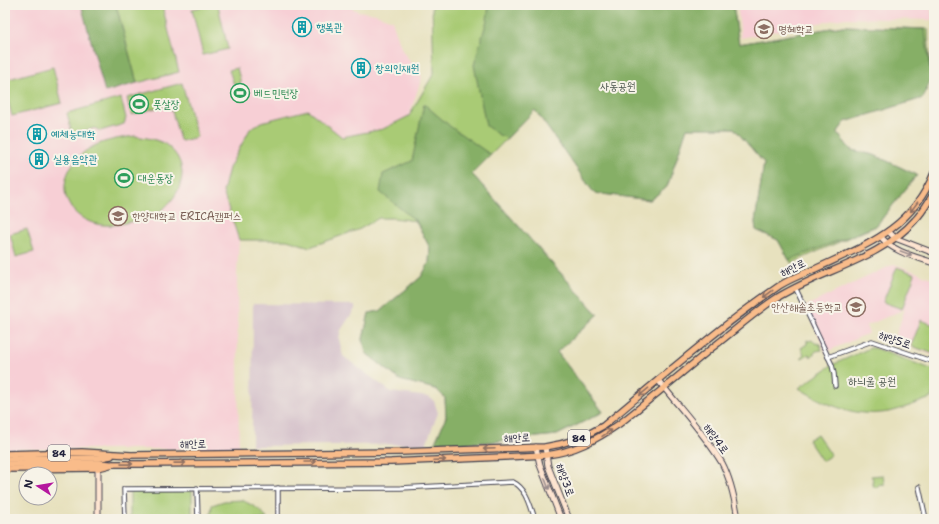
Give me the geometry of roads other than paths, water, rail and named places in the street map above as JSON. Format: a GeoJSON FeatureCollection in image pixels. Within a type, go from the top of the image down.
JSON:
{"type":"FeatureCollection","features":[{"type":"Feature","properties":{"kind":"main road","name":"해안로"},"geometry":{"type":"LineString","coordinates":[[5,454],[88,452],[99,452],[113,455],[400,452],[545,447],[559,445],[576,439],[603,426],[658,380],[781,285],[872,242],[889,232],[910,212],[923,196],[934,173]]}},
{"type":"Feature","properties":{"kind":"main road","name":"해안로"},"geometry":{"type":"LineString","coordinates":[[5,469],[98,468],[113,464],[391,462],[538,456],[557,454],[575,449],[602,436],[619,424],[776,298],[795,287],[860,258],[895,238],[915,221],[926,207],[934,192]]}},
{"type":"Feature","properties":{"kind":"main road"},"geometry":{"type":"LineString","coordinates":[[5,459],[100,458],[113,455]]}},
{"type":"Feature","properties":{"kind":"main road"},"geometry":{"type":"LineString","coordinates":[[5,464],[113,464]]}},
{"type":"Feature","properties":{"kind":"street"},"geometry":{"type":"LineString","coordinates":[[889,232],[895,238],[934,253]]}},
{"type":"Feature","properties":{"kind":"street"},"geometry":{"type":"LineString","coordinates":[[882,237],[886,243],[897,250],[934,263]]}},
{"type":"Feature","properties":{"kind":"street"},"geometry":{"type":"LineString","coordinates":[[795,287],[828,357],[834,374],[835,386]]}},
{"type":"Feature","properties":{"kind":"street","name":"해양5로"},"geometry":{"type":"LineString","coordinates":[[828,357],[872,341],[934,362]]}},
{"type":"Feature","properties":{"kind":"street","name":"해양4로"},"geometry":{"type":"LineString","coordinates":[[658,380],[706,440],[722,464],[734,493],[738,519]]}},
{"type":"Feature","properties":{"kind":"street","name":"해양3로"},"geometry":{"type":"LineString","coordinates":[[536,447],[561,519]]}},
{"type":"Feature","properties":{"kind":"street","name":"해양3로"},"geometry":{"type":"LineString","coordinates":[[545,447],[548,466],[569,519]]}},
{"type":"Feature","properties":{"kind":"street"},"geometry":{"type":"LineString","coordinates":[[98,468],[98,519]]}},
{"type":"Feature","properties":{"kind":"street"},"geometry":{"type":"LineString","coordinates":[[125,519],[124,489],[401,488],[513,482],[519,485],[526,495],[535,519]]}},
{"type":"Feature","properties":{"kind":"street"},"geometry":{"type":"LineString","coordinates":[[919,487],[926,519]]}},
{"type":"Feature","properties":{"kind":"street"},"geometry":{"type":"LineString","coordinates":[[197,488],[198,519]]}},
{"type":"Feature","properties":{"kind":"street"},"geometry":{"type":"LineString","coordinates":[[278,488],[278,519]]}},
{"type":"Feature","properties":{"kind":"place","name":"행복관"},"geometry":{"type":"Point","coordinates":[302,27]}},
{"type":"Feature","properties":{"kind":"place","name":"명혜학교"},"geometry":{"type":"Point","coordinates":[764,29]}},
{"type":"Feature","properties":{"kind":"place","name":"창의인재원"},"geometry":{"type":"Point","coordinates":[361,68]}},
{"type":"Feature","properties":{"kind":"place","name":"베드민턴장"},"geometry":{"type":"Point","coordinates":[240,93]}},
{"type":"Feature","properties":{"kind":"place","name":"풋살장"},"geometry":{"type":"Point","coordinates":[139,104]}},
{"type":"Feature","properties":{"kind":"place","name":"예체능대학"},"geometry":{"type":"Point","coordinates":[37,134]}},
{"type":"Feature","properties":{"kind":"place","name":"실용음악관"},"geometry":{"type":"Point","coordinates":[39,159]}},
{"type":"Feature","properties":{"kind":"place","name":"대운동장"},"geometry":{"type":"Point","coordinates":[124,178]}},
{"type":"Feature","properties":{"kind":"place","name":"한양대학교 ERICA캠퍼스"},"geometry":{"type":"Point","coordinates":[118,216]}},
{"type":"Feature","properties":{"kind":"place","name":"안산해솔초등학교"},"geometry":{"type":"Point","coordinates":[856,307]}},
{"type":"Feature","properties":{"kind":"park label","name":"사동공원"},"geometry":{"type":"Point","coordinates":[618,86]}},
{"type":"Feature","properties":{"kind":"park label","name":"하늬울 공원"},"geometry":{"type":"Point","coordinates":[872,381]}}]}
